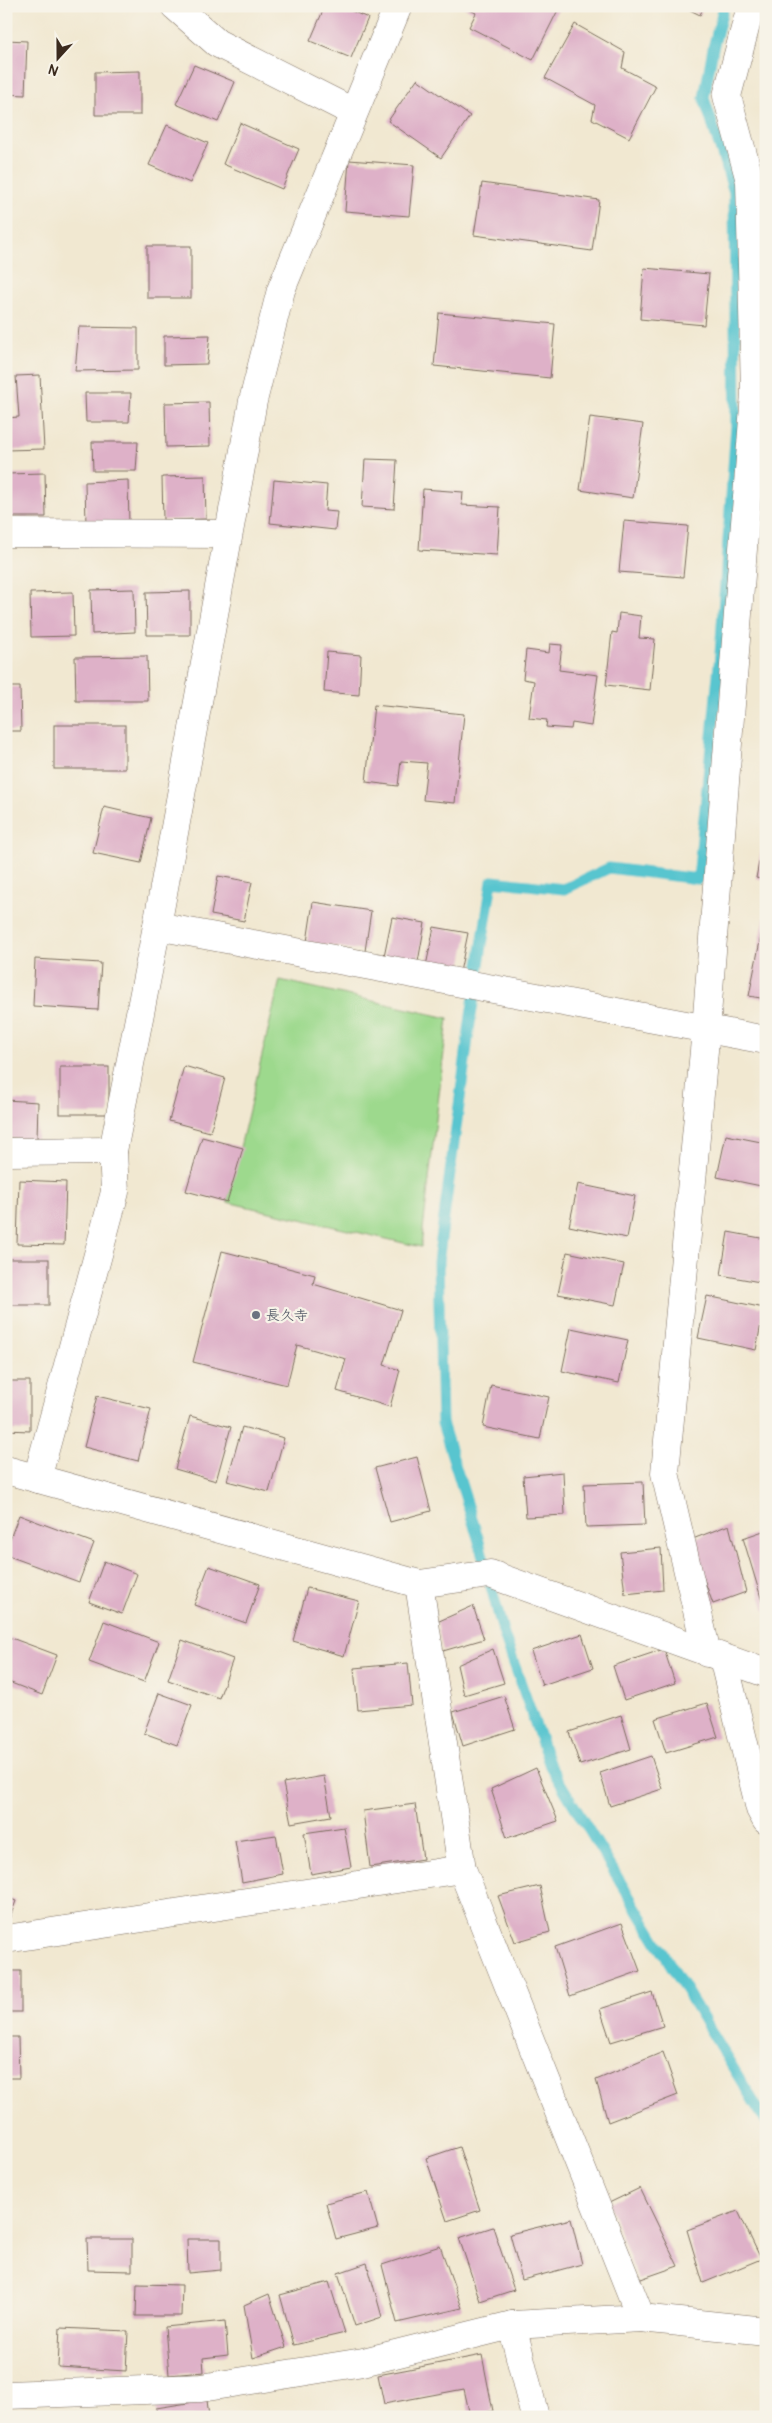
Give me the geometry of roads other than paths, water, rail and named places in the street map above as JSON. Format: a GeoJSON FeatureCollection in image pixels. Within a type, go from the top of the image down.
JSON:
{"type":"FeatureCollection","features":[{"type":"Feature","properties":{"kind":"street"},"geometry":{"type":"LineString","coordinates":[[176,6],[217,43],[353,112]]}},
{"type":"Feature","properties":{"kind":"street"},"geometry":{"type":"LineString","coordinates":[[398,6],[281,290],[253,401],[157,926],[113,1151],[115,1192],[16,1478],[418,1584],[490,1574],[766,1673]]}},
{"type":"Feature","properties":{"kind":"street"},"geometry":{"type":"LineString","coordinates":[[751,6],[727,96],[750,181],[755,393],[706,1029],[665,1473],[715,1656],[760,1809],[766,1820]]}},
{"type":"Feature","properties":{"kind":"street"},"geometry":{"type":"LineString","coordinates":[[6,533],[228,534]]}},
{"type":"Feature","properties":{"kind":"street"},"geometry":{"type":"LineString","coordinates":[[157,926],[766,1040]]}},
{"type":"Feature","properties":{"kind":"street"},"geometry":{"type":"LineString","coordinates":[[6,1152],[113,1151]]}},
{"type":"Feature","properties":{"kind":"street"},"geometry":{"type":"LineString","coordinates":[[418,1584],[462,1869],[641,2318]]}},
{"type":"Feature","properties":{"kind":"street"},"geometry":{"type":"LineString","coordinates":[[6,1939],[462,1869]]}},
{"type":"Feature","properties":{"kind":"street"},"geometry":{"type":"LineString","coordinates":[[17,2402],[201,2388],[363,2362],[512,2325],[641,2318],[766,2331]]}},
{"type":"Feature","properties":{"kind":"street"},"geometry":{"type":"LineString","coordinates":[[512,2325],[535,2417]]}},
{"type":"Feature","properties":{"kind":"waterway"},"geometry":{"type":"LineString","coordinates":[[724,6],[713,48],[704,98],[734,192],[736,425],[720,655],[698,879],[609,868],[564,889],[492,881],[471,1016],[438,1262],[442,1423],[478,1538],[504,1635],[550,1766],[766,2122]]}},
{"type":"Feature","properties":{"kind":"place","name":"長久寺"},"geometry":{"type":"Point","coordinates":[256,1315]}}]}
